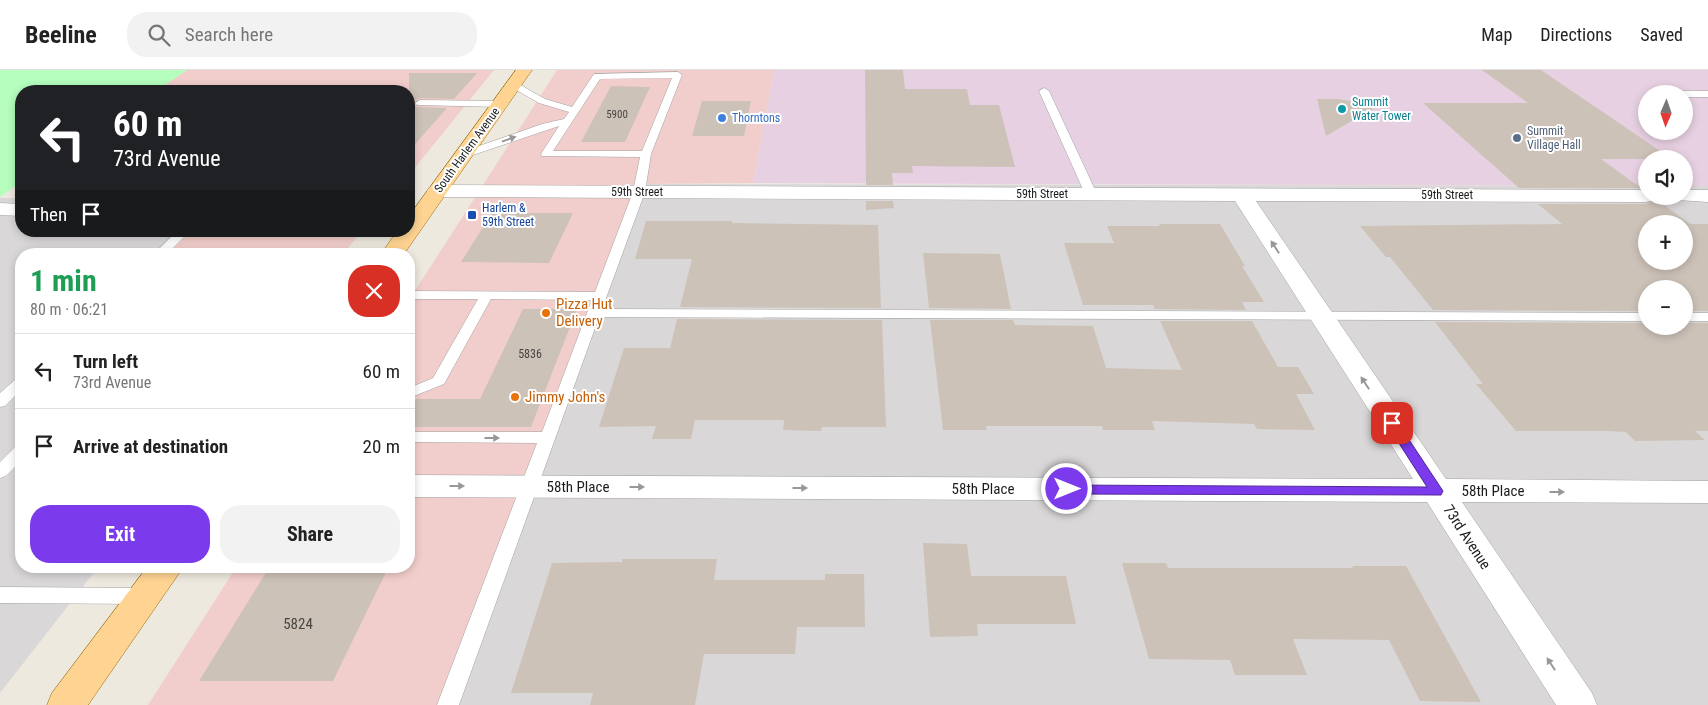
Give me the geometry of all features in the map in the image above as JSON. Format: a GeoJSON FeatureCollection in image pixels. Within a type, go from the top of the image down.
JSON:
{"type":"FeatureCollection","features":[{"type":"Feature","properties":{"kind":"main road","name":"South Harlem Avenue"},"geometry":{"type":"LineString","coordinates":[[415,212],[437,191],[524,70]]}},
{"type":"Feature","properties":{"kind":"main road","name":"South Harlem Avenue"},"geometry":{"type":"LineString","coordinates":[[396,248],[405,237]]}},
{"type":"Feature","properties":{"kind":"main road"},"geometry":{"type":"LineString","coordinates":[[66,705],[162,573]]}},
{"type":"Feature","properties":{"kind":"street","name":"59th Street"},"geometry":{"type":"LineString","coordinates":[[437,191],[1638,196]]}},
{"type":"Feature","properties":{"kind":"street","name":"73rd Avenue"},"geometry":{"type":"LineString","coordinates":[[1241,194],[1578,705]]}},
{"type":"Feature","properties":{"kind":"street"},"geometry":{"type":"LineString","coordinates":[[1693,196],[1708,196]]}},
{"type":"Feature","properties":{"kind":"street"},"geometry":{"type":"LineString","coordinates":[[0,210],[15,210]]}},
{"type":"Feature","properties":{"kind":"street","name":"58th Place"},"geometry":{"type":"LineString","coordinates":[[415,486],[1708,492]]}},
{"type":"Feature","properties":{"kind":"lane"},"geometry":{"type":"LineString","coordinates":[[448,705],[640,192],[646,154],[678,75],[597,76],[546,154],[646,154]]}},
{"type":"Feature","properties":{"kind":"lane"},"geometry":{"type":"LineString","coordinates":[[514,85],[542,101],[574,110]]}},
{"type":"Feature","properties":{"kind":"lane"},"geometry":{"type":"LineString","coordinates":[[1044,90],[1091,194]]}},
{"type":"Feature","properties":{"kind":"lane"},"geometry":{"type":"LineString","coordinates":[[1693,94],[1708,94]]}},
{"type":"Feature","properties":{"kind":"lane"},"geometry":{"type":"LineString","coordinates":[[420,103],[500,104]]}},
{"type":"Feature","properties":{"kind":"lane"},"geometry":{"type":"LineString","coordinates":[[463,156],[546,126],[567,121]]}},
{"type":"Feature","properties":{"kind":"lane"},"geometry":{"type":"LineString","coordinates":[[166,248],[178,237]]}},
{"type":"Feature","properties":{"kind":"lane"},"geometry":{"type":"LineString","coordinates":[[415,295],[601,296]]}},
{"type":"Feature","properties":{"kind":"lane"},"geometry":{"type":"LineString","coordinates":[[415,391],[439,381],[487,295]]}},
{"type":"Feature","properties":{"kind":"lane"},"geometry":{"type":"LineString","coordinates":[[594,313],[1638,317]]}},
{"type":"Feature","properties":{"kind":"lane"},"geometry":{"type":"LineString","coordinates":[[1693,317],[1708,317]]}},
{"type":"Feature","properties":{"kind":"lane"},"geometry":{"type":"LineString","coordinates":[[0,402],[15,388]]}},
{"type":"Feature","properties":{"kind":"lane"},"geometry":{"type":"LineString","coordinates":[[415,437],[548,438]]}},
{"type":"Feature","properties":{"kind":"lane"},"geometry":{"type":"LineString","coordinates":[[0,472],[15,457]]}},
{"type":"Feature","properties":{"kind":"lane"},"geometry":{"type":"LineString","coordinates":[[0,595],[145,596]]}},
{"type":"Feature","properties":{"kind":"shaded area"},"geometry":{"type":"Polygon","coordinates":[[[187,70],[494,70],[415,168],[415,85],[165,85],[187,70]]]}},
{"type":"Feature","properties":{"kind":"shaded area"},"geometry":{"type":"Polygon","coordinates":[[[557,70],[774,70],[753,183],[641,184],[441,705],[148,705],[233,573],[415,573],[415,291],[557,70]]]}},
{"type":"Feature","properties":{"kind":"shaded area"},"geometry":{"type":"Polygon","coordinates":[[[774,70],[1708,70],[1708,186],[1693,186],[1693,150],[1638,150],[1638,186],[753,183],[774,70]]]}},
{"type":"Feature","properties":{"kind":"shaded area"},"geometry":{"type":"Polygon","coordinates":[[[641,184],[1638,186],[1638,205],[1693,205],[1693,186],[1708,186],[1708,705],[441,705],[641,184]]]}},
{"type":"Feature","properties":{"kind":"shaded area"},"geometry":{"type":"Polygon","coordinates":[[[0,198],[15,198],[15,237],[173,237],[162,248],[15,248],[15,573],[94,573],[0,693],[0,198]]]}},
{"type":"Feature","properties":{"kind":"shaded area"},"geometry":{"type":"Polygon","coordinates":[[[173,237],[357,237],[348,248],[162,248],[173,237]]]}},
{"type":"Feature","properties":{"kind":"green space"},"geometry":{"type":"Polygon","coordinates":[[[0,70],[187,70],[165,85],[15,85],[15,186],[0,197],[0,70]]]}},
{"type":"Feature","properties":{"kind":"building"},"geometry":{"type":"Polygon","coordinates":[[[865,70],[903,70],[905,89],[967,89],[970,105],[999,105],[1015,167],[912,166],[913,173],[892,173],[893,185],[866,185],[865,70]]]}},
{"type":"Feature","properties":{"kind":"building"},"geometry":{"type":"Polygon","coordinates":[[[1482,70],[1541,70],[1638,136],[1638,140],[1644,140],[1659,150],[1638,150],[1638,159],[1601,159],[1638,186],[1638,188],[1519,188],[1423,103],[1528,103],[1482,70]]]}},
{"type":"Feature","properties":{"kind":"building"},"geometry":{"type":"Polygon","coordinates":[[[409,73],[477,73],[454,99],[420,98],[415,100],[415,85],[409,85],[409,73]]]}},
{"type":"Feature","properties":{"kind":"building"},"geometry":{"type":"Polygon","coordinates":[[[611,86],[650,87],[625,142],[581,142],[611,86]]]}},
{"type":"Feature","properties":{"kind":"building"},"geometry":{"type":"Polygon","coordinates":[[[1317,99],[1337,99],[1379,105],[1326,136],[1317,99]]]}},
{"type":"Feature","properties":{"kind":"building","name":"Thorntons"},"geometry":{"type":"Polygon","coordinates":[[[702,101],[751,101],[744,136],[692,136],[702,101]]]}},
{"type":"Feature","properties":{"kind":"building"},"geometry":{"type":"Polygon","coordinates":[[[415,105],[417,107],[447,108],[415,144],[415,105]]]}},
{"type":"Feature","properties":{"kind":"building"},"geometry":{"type":"Polygon","coordinates":[[[866,201],[893,201],[894,208],[866,210],[866,201]]]}},
{"type":"Feature","properties":{"kind":"building"},"geometry":{"type":"Polygon","coordinates":[[[1538,204],[1664,205],[1678,215],[1638,215],[1638,270],[1693,270],[1693,224],[1708,224],[1708,311],[1693,311],[1693,280],[1638,280],[1638,311],[1433,310],[1390,257],[1386,257],[1360,226],[1562,224],[1538,204]]]}},
{"type":"Feature","properties":{"kind":"building"},"geometry":{"type":"Polygon","coordinates":[[[492,213],[573,213],[549,263],[461,262],[492,213]]]}},
{"type":"Feature","properties":{"kind":"building"},"geometry":{"type":"Polygon","coordinates":[[[646,221],[878,225],[881,308],[680,307],[692,259],[635,259],[646,221]]]}},
{"type":"Feature","properties":{"kind":"building"},"geometry":{"type":"Polygon","coordinates":[[[1159,224],[1220,224],[1264,302],[1242,302],[1246,310],[1155,309],[1153,305],[1083,305],[1064,243],[1114,243],[1107,226],[1160,226],[1159,224]]]}},
{"type":"Feature","properties":{"kind":"building"},"geometry":{"type":"Polygon","coordinates":[[[923,253],[1000,254],[1011,309],[929,308],[923,253]]]}},
{"type":"Feature","properties":{"kind":"building"},"geometry":{"type":"Polygon","coordinates":[[[523,309],[577,309],[531,427],[415,427],[416,399],[480,399],[523,309]]]}},
{"type":"Feature","properties":{"kind":"building"},"geometry":{"type":"Polygon","coordinates":[[[677,319],[882,320],[886,427],[822,427],[821,431],[783,430],[784,420],[695,420],[691,439],[652,439],[656,426],[599,427],[624,348],[670,348],[677,319]]]}},
{"type":"Feature","properties":{"kind":"building"},"geometry":{"type":"Polygon","coordinates":[[[930,320],[1013,320],[1015,325],[1093,326],[1106,368],[1182,370],[1160,321],[1252,321],[1278,367],[1298,367],[1314,394],[1296,394],[1315,430],[1257,429],[1254,424],[1152,421],[1155,430],[1103,430],[1102,426],[986,426],[987,430],[943,430],[930,320]]]}},
{"type":"Feature","properties":{"kind":"building"},"geometry":{"type":"Polygon","coordinates":[[[1435,322],[1638,323],[1638,335],[1693,335],[1693,323],[1708,323],[1708,431],[1695,431],[1705,440],[1635,441],[1626,432],[1608,431],[1516,431],[1476,384],[1483,384],[1435,322]]]}},
{"type":"Feature","properties":{"kind":"building"},"geometry":{"type":"Polygon","coordinates":[[[923,543],[967,544],[971,576],[1066,576],[1076,624],[977,624],[978,636],[930,637],[923,543]]]}},
{"type":"Feature","properties":{"kind":"building"},"geometry":{"type":"Polygon","coordinates":[[[622,559],[717,559],[714,580],[825,580],[825,574],[864,574],[865,627],[797,627],[795,654],[704,654],[695,705],[590,705],[593,693],[511,693],[552,563],[622,562],[622,559]]]}},
{"type":"Feature","properties":{"kind":"building"},"geometry":{"type":"Polygon","coordinates":[[[1122,563],[1166,563],[1168,568],[1353,568],[1352,566],[1406,566],[1481,702],[1420,701],[1389,640],[1293,639],[1307,675],[1235,675],[1230,660],[1149,659],[1122,563]]]}},
{"type":"Feature","properties":{"kind":"building"},"geometry":{"type":"Polygon","coordinates":[[[266,573],[386,573],[333,681],[199,681],[266,573]]]}},
{"type":"Feature","properties":{"kind":"place","name":"Summit Water Tower"},"geometry":{"type":"Point","coordinates":[1342,109]}},
{"type":"Feature","properties":{"kind":"place","name":"Thorntons"},"geometry":{"type":"Point","coordinates":[722,118]}},
{"type":"Feature","properties":{"kind":"place","name":"Summit Village Hall"},"geometry":{"type":"Point","coordinates":[1517,138]}},
{"type":"Feature","properties":{"kind":"place","name":"Harlem & 59th Street"},"geometry":{"type":"Point","coordinates":[472,215]}},
{"type":"Feature","properties":{"kind":"place","name":"Pizza Hut Delivery"},"geometry":{"type":"Point","coordinates":[546,313]}},
{"type":"Feature","properties":{"kind":"place","name":"Jimmy John's"},"geometry":{"type":"Point","coordinates":[515,397]}},
{"type":"Feature","properties":{"kind":"route"},"geometry":{"type":"LineString","coordinates":[[1067,489],[1437,491],[1392,423]]}}]}
